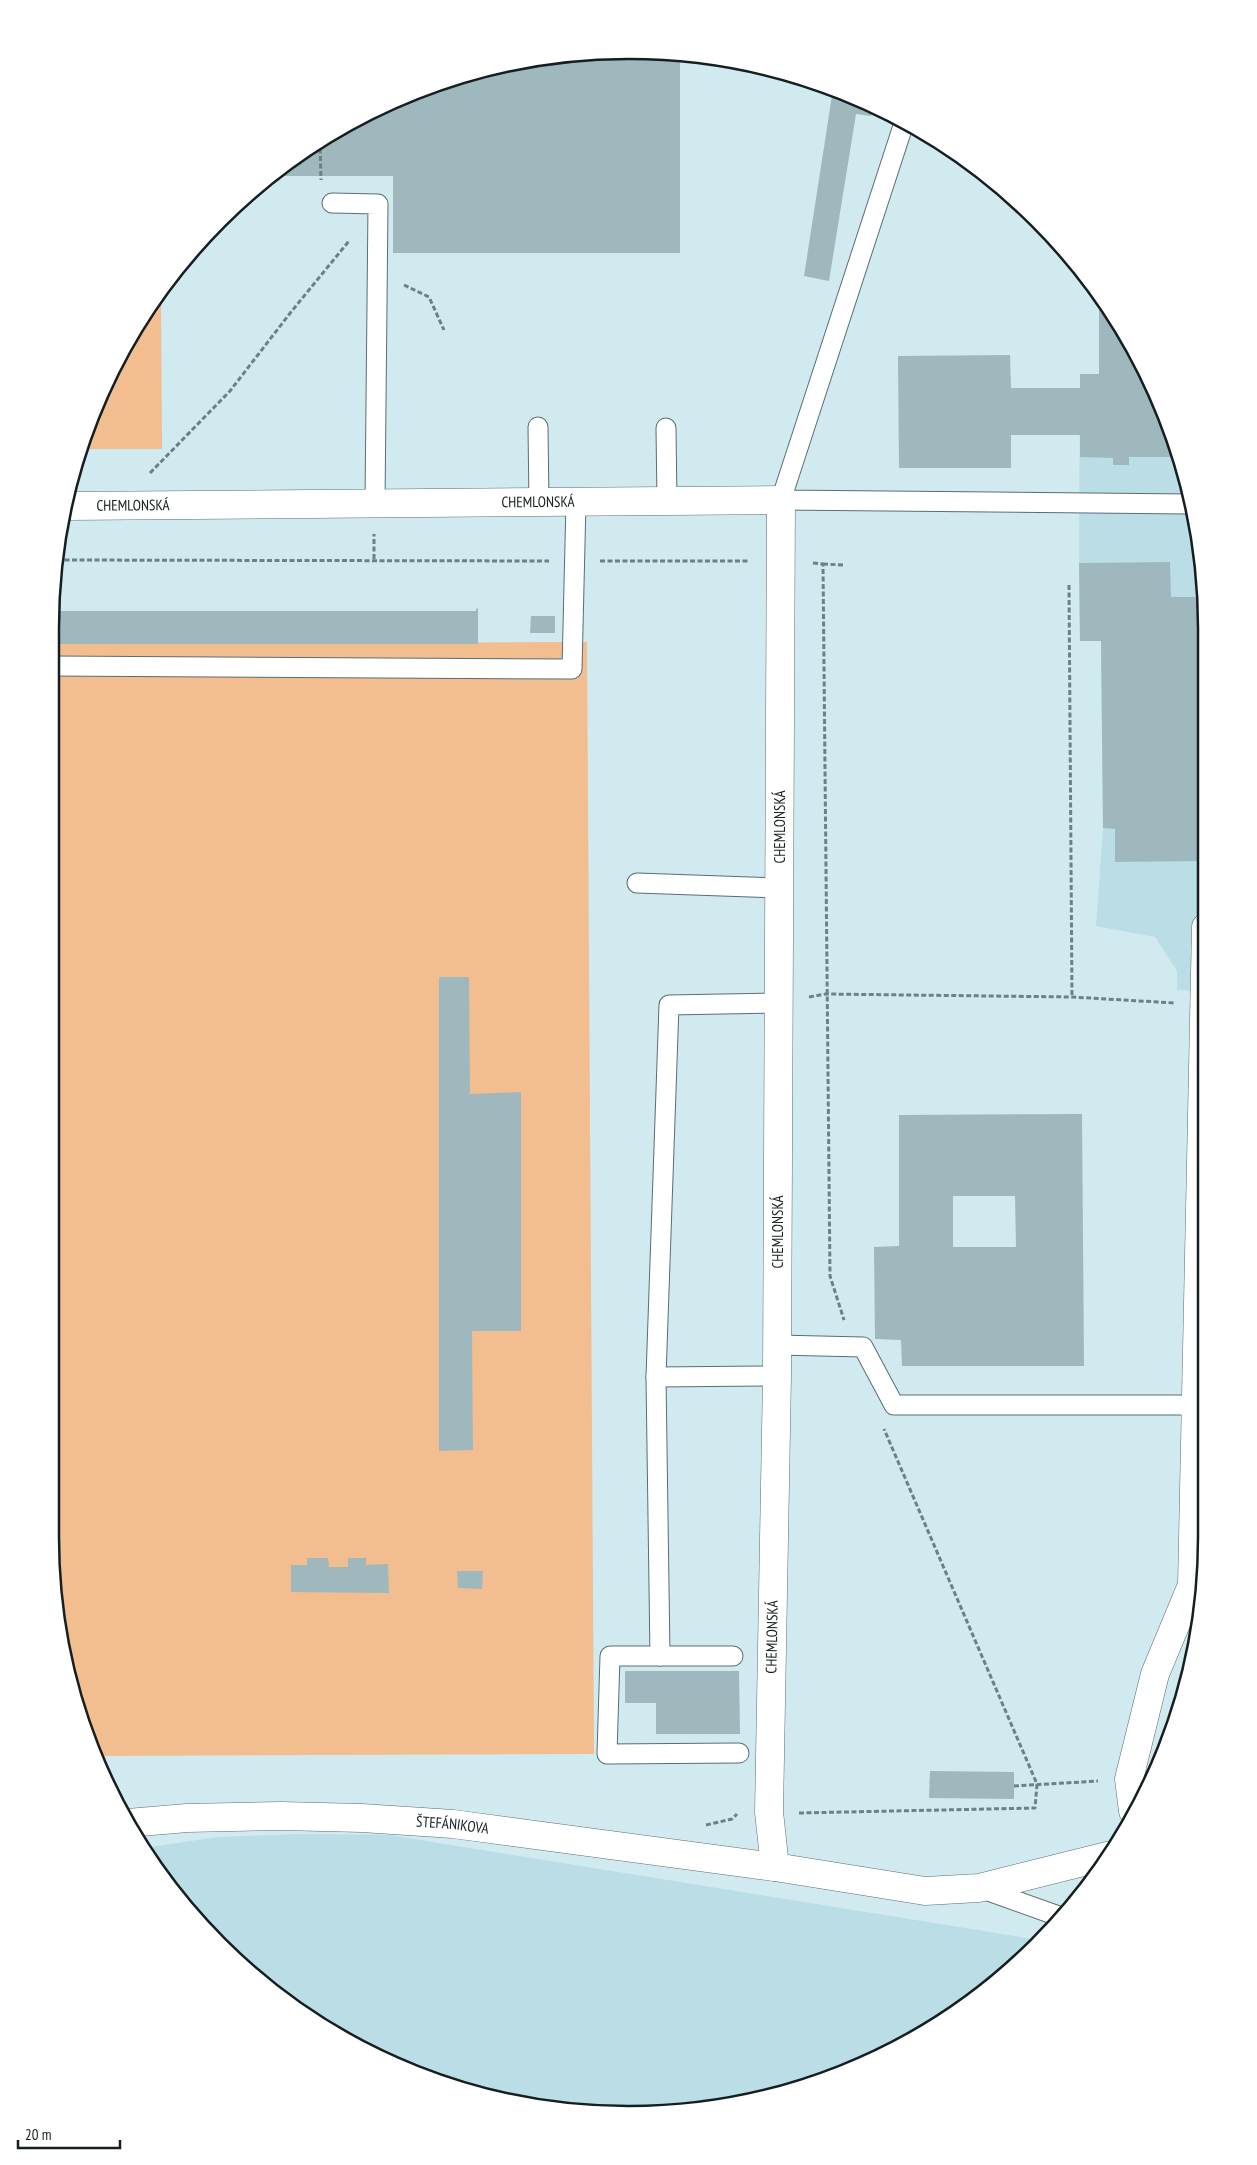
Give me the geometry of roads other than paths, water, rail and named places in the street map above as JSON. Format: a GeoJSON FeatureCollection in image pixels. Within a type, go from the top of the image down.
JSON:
{"type":"FeatureCollection","features":[{"type":"Feature","properties":{"kind":"street","name":"CHEMLONSKÁ"},"geometry":{"type":"LineString","coordinates":[[72,506],[781,500],[777,1376],[769,1812],[775,1867]]}},
{"type":"Feature","properties":{"kind":"street"},"geometry":{"type":"LineString","coordinates":[[1195,1592],[1198,1305]]}},
{"type":"Feature","properties":{"kind":"street"},"geometry":{"type":"LineString","coordinates":[[1132,1802],[1129,1779],[1155,1674],[1195,1597]]}},
{"type":"Feature","properties":{"kind":"street","name":"ŠTEFÁNIKOVA"},"geometry":{"type":"LineString","coordinates":[[136,1822],[187,1818],[280,1816],[453,1824],[775,1867],[925,1890],[979,1888],[1098,1858]]}},
{"type":"Feature","properties":{"kind":"lane"},"geometry":{"type":"LineString","coordinates":[[902,129],[781,500],[1184,504]]}},
{"type":"Feature","properties":{"kind":"lane"},"geometry":{"type":"LineString","coordinates":[[332,203],[378,204],[375,503]]}},
{"type":"Feature","properties":{"kind":"lane"},"geometry":{"type":"LineString","coordinates":[[538,427],[539,503]]}},
{"type":"Feature","properties":{"kind":"lane"},"geometry":{"type":"LineString","coordinates":[[666,428],[667,502]]}},
{"type":"Feature","properties":{"kind":"lane"},"geometry":{"type":"LineString","coordinates":[[59,666],[572,669],[576,502]]}},
{"type":"Feature","properties":{"kind":"lane"},"geometry":{"type":"LineString","coordinates":[[637,883],[779,888]]}},
{"type":"Feature","properties":{"kind":"lane"},"geometry":{"type":"LineString","coordinates":[[660,1656],[656,1377],[669,1005],[779,1004]]}},
{"type":"Feature","properties":{"kind":"lane"},"geometry":{"type":"LineString","coordinates":[[777,1345],[863,1347],[894,1404],[1196,1405]]}},
{"type":"Feature","properties":{"kind":"lane"},"geometry":{"type":"LineString","coordinates":[[656,1377],[777,1376]]}},
{"type":"Feature","properties":{"kind":"lane"},"geometry":{"type":"LineString","coordinates":[[733,1656],[610,1656],[607,1754],[739,1753]]}},
{"type":"Feature","properties":{"kind":"lane"},"geometry":{"type":"LineString","coordinates":[[979,1888],[1054,1915]]}}]}
